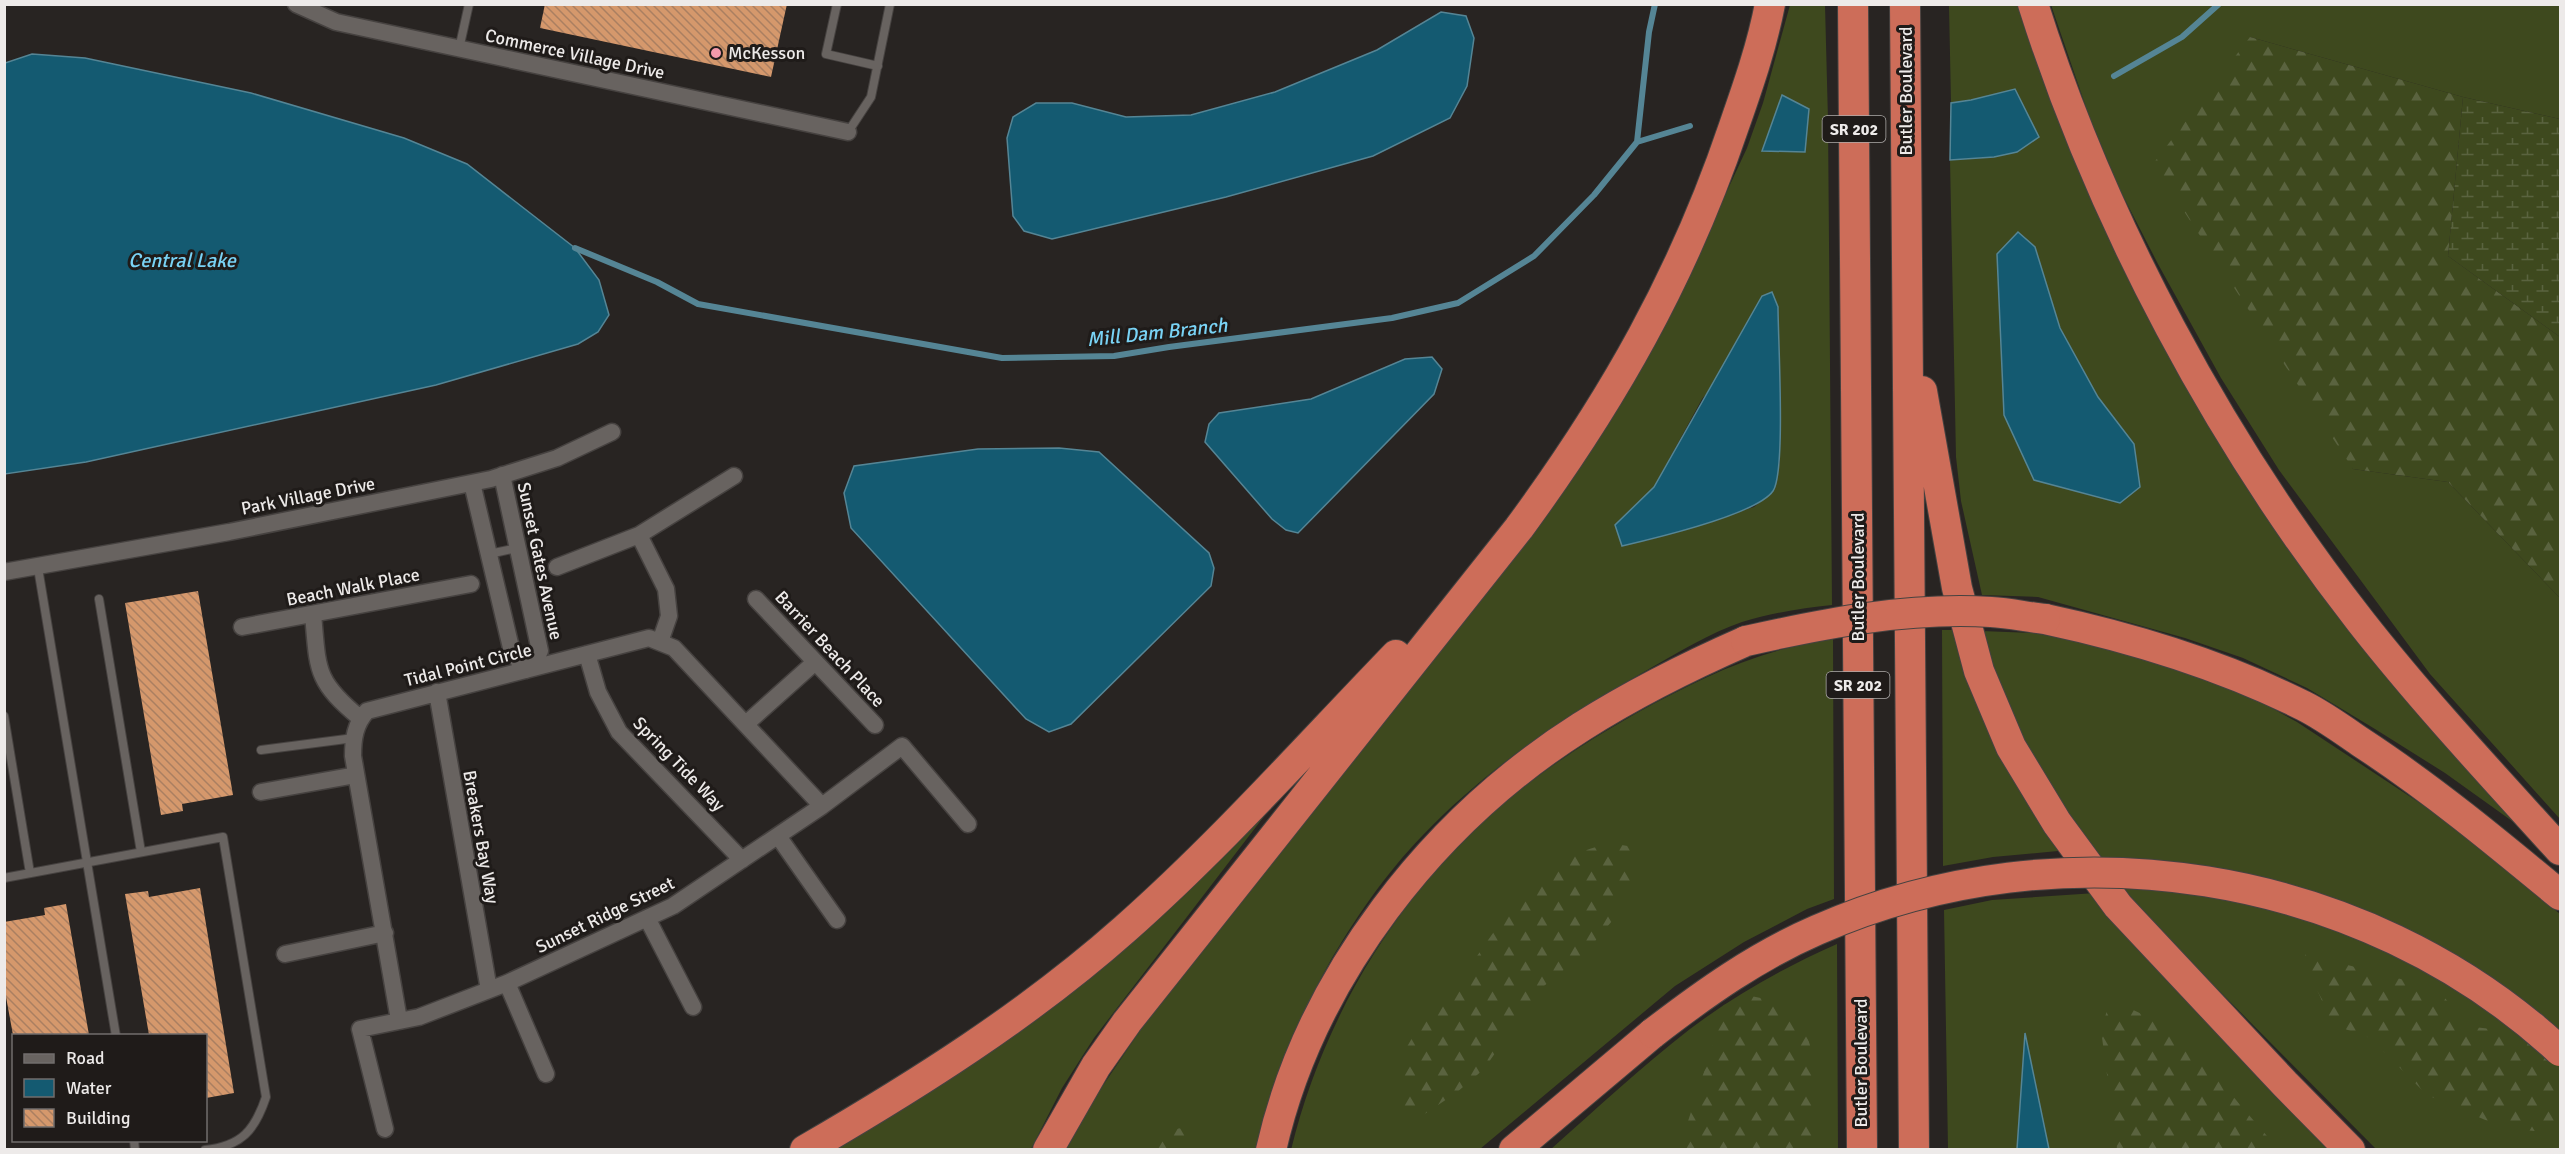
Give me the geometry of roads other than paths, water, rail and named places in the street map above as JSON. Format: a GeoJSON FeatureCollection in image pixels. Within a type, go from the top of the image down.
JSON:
{"type":"FeatureCollection","features":[{"type":"Feature","properties":{"kind":"highway"},"geometry":{"type":"LineString","coordinates":[[1048,1149],[1096,1066],[1126,1022],[1518,528],[1560,471],[1600,410],[1638,348],[1671,285],[1725,152],[1749,84],[1770,4]]}},
{"type":"Feature","properties":{"kind":"highway","name":"Butler Boulevard"},"geometry":{"type":"LineString","coordinates":[[1853,4],[1862,1149]]}},
{"type":"Feature","properties":{"kind":"highway","name":"Butler Boulevard"},"geometry":{"type":"LineString","coordinates":[[1905,4],[1914,1149]]}},
{"type":"Feature","properties":{"kind":"highway"},"geometry":{"type":"LineString","coordinates":[[2033,4],[2079,131],[2123,232],[2191,364],[2231,434],[2294,531],[2361,621],[2435,712],[2560,850]]}},
{"type":"Feature","properties":{"kind":"highway"},"geometry":{"type":"LineString","coordinates":[[1907,294],[1940,503],[1957,588],[1978,671],[2011,747],[2057,823],[2118,906],[2285,1084],[2350,1149]]}},
{"type":"Feature","properties":{"kind":"highway"},"geometry":{"type":"LineString","coordinates":[[805,1149],[938,1069],[1040,997],[1124,930],[1185,873],[1518,528]]}},
{"type":"Feature","properties":{"kind":"highway"},"geometry":{"type":"LineString","coordinates":[[1272,1149],[1287,1096],[1302,1055],[1339,980],[1387,908],[1446,837],[1508,780],[1581,726],[1679,671],[1746,641],[1855,620],[1902,614],[1991,612],[2045,619],[2104,632],[2186,657],[2227,671],[2306,707],[2423,785],[2560,895]]}},
{"type":"Feature","properties":{"kind":"highway"},"geometry":{"type":"LineString","coordinates":[[1514,1149],[1653,1033],[1748,966],[1799,938],[1852,916],[1922,894],[1989,880],[2028,875],[2100,871],[2212,881],[2282,897],[2381,932],[2446,966],[2510,1009],[2560,1051]]}},
{"type":"Feature","properties":{"kind":"street","name":"Commerce Village Drive"},"geometry":{"type":"LineString","coordinates":[[296,4],[336,22],[848,132]]}},
{"type":"Feature","properties":{"kind":"street","name":"Park Village Drive"},"geometry":{"type":"LineString","coordinates":[[4,572],[38,568],[472,483],[557,458],[612,432]]}},
{"type":"Feature","properties":{"kind":"street","name":"Sunset Gates Avenue"},"geometry":{"type":"LineString","coordinates":[[502,476],[540,651],[526,670]]}},
{"type":"Feature","properties":{"kind":"street"},"geometry":{"type":"LineString","coordinates":[[557,567],[639,535],[734,476]]}},
{"type":"Feature","properties":{"kind":"street"},"geometry":{"type":"LineString","coordinates":[[472,483],[512,652],[526,670]]}},
{"type":"Feature","properties":{"kind":"street"},"geometry":{"type":"LineString","coordinates":[[639,535],[666,589],[669,616],[660,642],[675,648],[822,806]]}},
{"type":"Feature","properties":{"kind":"street","name":"Beach Walk Place"},"geometry":{"type":"LineString","coordinates":[[242,627],[471,584]]}},
{"type":"Feature","properties":{"kind":"street","name":"Barrier Beach Place"},"geometry":{"type":"LineString","coordinates":[[756,599],[875,725]]}},
{"type":"Feature","properties":{"kind":"street"},"geometry":{"type":"LineString","coordinates":[[313,614],[317,661],[324,681],[332,694],[360,718],[354,738],[353,756],[399,1020]]}},
{"type":"Feature","properties":{"kind":"street","name":"Tidal Point Circle"},"geometry":{"type":"LineString","coordinates":[[360,718],[366,711],[649,638],[660,642]]}},
{"type":"Feature","properties":{"kind":"street","name":"Spring Tide Way"},"geometry":{"type":"LineString","coordinates":[[587,654],[598,692],[619,732],[742,860]]}},
{"type":"Feature","properties":{"kind":"street"},"geometry":{"type":"LineString","coordinates":[[747,723],[814,663]]}},
{"type":"Feature","properties":{"kind":"street","name":"Breakers Bay Way"},"geometry":{"type":"LineString","coordinates":[[437,692],[489,990]]}},
{"type":"Feature","properties":{"kind":"street","name":"Sunset Ridge Street"},"geometry":{"type":"LineString","coordinates":[[385,1129],[360,1029],[419,1017],[507,983],[673,906],[822,806],[902,746],[968,824]]}},
{"type":"Feature","properties":{"kind":"street"},"geometry":{"type":"LineString","coordinates":[[261,792],[356,775]]}},
{"type":"Feature","properties":{"kind":"street"},"geometry":{"type":"LineString","coordinates":[[778,836],[837,920]]}},
{"type":"Feature","properties":{"kind":"street"},"geometry":{"type":"LineString","coordinates":[[647,918],[693,1007]]}},
{"type":"Feature","properties":{"kind":"street"},"geometry":{"type":"LineString","coordinates":[[285,954],[385,933]]}},
{"type":"Feature","properties":{"kind":"street"},"geometry":{"type":"LineString","coordinates":[[507,983],[546,1074]]}},
{"type":"Feature","properties":{"kind":"lane"},"geometry":{"type":"LineString","coordinates":[[459,49],[469,4]]}},
{"type":"Feature","properties":{"kind":"lane"},"geometry":{"type":"LineString","coordinates":[[837,4],[826,54],[878,66]]}},
{"type":"Feature","properties":{"kind":"lane"},"geometry":{"type":"LineString","coordinates":[[848,132],[871,97],[890,4]]}},
{"type":"Feature","properties":{"kind":"lane"},"geometry":{"type":"LineString","coordinates":[[489,554],[517,548]]}},
{"type":"Feature","properties":{"kind":"lane"},"geometry":{"type":"LineString","coordinates":[[38,568],[116,1034]]}},
{"type":"Feature","properties":{"kind":"lane"},"geometry":{"type":"LineString","coordinates":[[99,599],[141,852]]}},
{"type":"Feature","properties":{"kind":"lane"},"geometry":{"type":"LineString","coordinates":[[4,716],[30,873]]}},
{"type":"Feature","properties":{"kind":"lane"},"geometry":{"type":"LineString","coordinates":[[261,750],[354,738]]}},
{"type":"Feature","properties":{"kind":"lane"},"geometry":{"type":"LineString","coordinates":[[4,878],[223,837],[266,1097],[258,1120],[244,1136],[220,1148],[205,1149]]}},
{"type":"Feature","properties":{"kind":"water"},"geometry":{"type":"Polygon","coordinates":[[[1441,12],[1466,16],[1474,38],[1467,86],[1450,118],[1373,156],[1226,197],[1052,239],[1024,231],[1013,216],[1007,138],[1013,117],[1036,103],[1072,103],[1126,117],[1191,115],[1275,92],[1377,50],[1441,12]]]}},
{"type":"Feature","properties":{"kind":"water","name":"Central Lake"},"geometry":{"type":"Polygon","coordinates":[[[32,54],[85,58],[251,93],[404,138],[467,164],[575,248],[599,280],[609,315],[598,332],[578,344],[436,385],[86,462],[5,474],[5,63],[32,54]]]}},
{"type":"Feature","properties":{"kind":"water"},"geometry":{"type":"Polygon","coordinates":[[[2015,89],[2039,137],[2017,152],[1994,157],[1950,160],[1951,103],[2015,89]]]}},
{"type":"Feature","properties":{"kind":"water"},"geometry":{"type":"Polygon","coordinates":[[[1782,95],[1809,109],[1805,152],[1762,151],[1782,95]]]}},
{"type":"Feature","properties":{"kind":"water"},"geometry":{"type":"Polygon","coordinates":[[[2018,232],[2035,247],[2060,328],[2098,397],[2134,444],[2140,487],[2120,503],[2034,480],[2004,415],[1997,254],[2018,232]]]}},
{"type":"Feature","properties":{"kind":"water"},"geometry":{"type":"Polygon","coordinates":[[[1772,292],[1778,307],[1780,404],[1779,459],[1773,491],[1763,500],[1726,517],[1679,532],[1622,546],[1615,525],[1654,487],[1762,296],[1772,292]]]}},
{"type":"Feature","properties":{"kind":"water"},"geometry":{"type":"Polygon","coordinates":[[[1432,357],[1442,369],[1434,394],[1298,533],[1286,530],[1272,519],[1205,442],[1209,424],[1219,413],[1311,399],[1405,359],[1432,357]]]}},
{"type":"Feature","properties":{"kind":"water"},"geometry":{"type":"Polygon","coordinates":[[[1059,448],[1099,452],[1209,553],[1214,568],[1211,586],[1071,724],[1049,732],[1026,719],[851,528],[844,493],[854,466],[978,449],[1059,448]]]}},
{"type":"Feature","properties":{"kind":"water"},"geometry":{"type":"Polygon","coordinates":[[[2025,1033],[2049,1149],[2017,1149],[2025,1033]]]}},
{"type":"Feature","properties":{"kind":"waterway"},"geometry":{"type":"LineString","coordinates":[[1637,142],[1649,32],[1655,4]]}},
{"type":"Feature","properties":{"kind":"waterway","name":"Mill Dam Branch"},"geometry":{"type":"LineString","coordinates":[[2114,76],[2182,37],[2219,4]]}},
{"type":"Feature","properties":{"kind":"waterway","name":"Mill Dam Branch"},"geometry":{"type":"LineString","coordinates":[[575,248],[657,282],[698,304],[1002,358],[1114,356],[1392,318],[1458,303],[1534,256],[1594,195],[1637,142],[1690,126]]}},
{"type":"Feature","properties":{"kind":"place","name":"McKesson"},"geometry":{"type":"Point","coordinates":[716,53]}}]}
